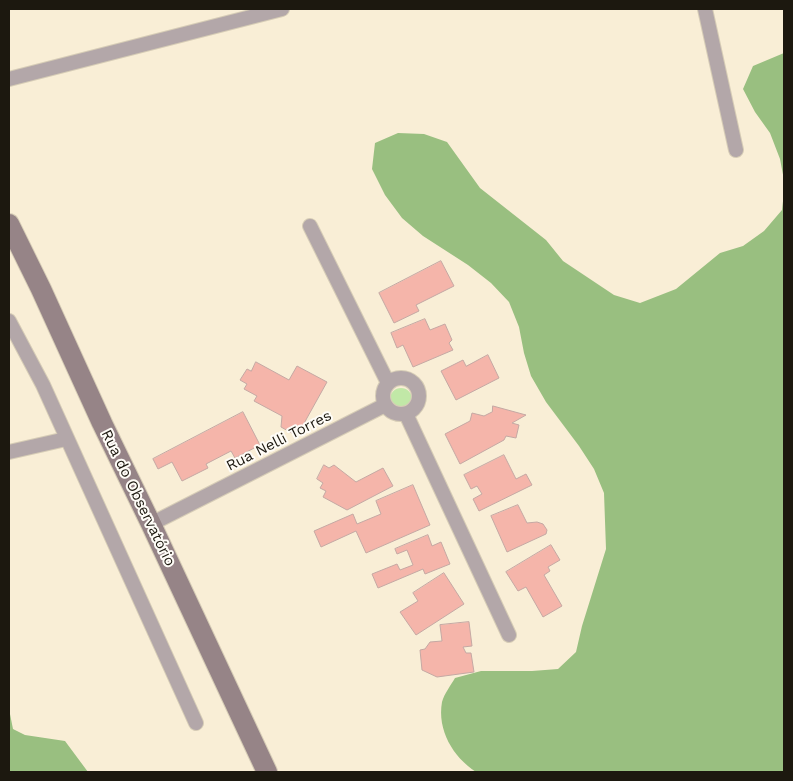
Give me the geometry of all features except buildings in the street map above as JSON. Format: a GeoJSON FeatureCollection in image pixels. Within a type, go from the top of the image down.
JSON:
{"type":"FeatureCollection","features":[{"type":"Feature","properties":{"kind":"street"},"geometry":{"type":"LineString","coordinates":[[9,79],[282,9]]}},
{"type":"Feature","properties":{"kind":"street"},"geometry":{"type":"LineString","coordinates":[[705,9],[736,150]]}},
{"type":"Feature","properties":{"kind":"street","name":"Rua do Observatório"},"geometry":{"type":"LineString","coordinates":[[9,224],[267,772]]}},
{"type":"Feature","properties":{"kind":"street"},"geometry":{"type":"LineString","coordinates":[[310,226],[388,383]]}},
{"type":"Feature","properties":{"kind":"street"},"geometry":{"type":"LineString","coordinates":[[9,322],[42,386],[196,723]]}},
{"type":"Feature","properties":{"kind":"street"},"geometry":{"type":"LineString","coordinates":[[399,378],[405,378],[415,385],[419,396],[416,407],[406,414],[394,413],[385,404],[383,393],[388,383],[399,378]]}},
{"type":"Feature","properties":{"kind":"street","name":"Rua Nelli Torres"},"geometry":{"type":"LineString","coordinates":[[151,524],[385,404]]}},
{"type":"Feature","properties":{"kind":"street"},"geometry":{"type":"LineString","coordinates":[[406,414],[509,635]]}},
{"type":"Feature","properties":{"kind":"street"},"geometry":{"type":"LineString","coordinates":[[9,452],[66,439]]}},
{"type":"Feature","properties":{"kind":"green space"},"geometry":{"type":"Polygon","coordinates":[[[784,53],[784,180],[780,159],[770,133],[755,112],[743,89],[753,66],[784,53]]]}},
{"type":"Feature","properties":{"kind":"green space"},"geometry":{"type":"Polygon","coordinates":[[[398,133],[424,134],[447,142],[480,188],[546,240],[563,261],[614,295],[640,303],[676,289],[720,253],[743,246],[764,231],[782,210],[784,192],[784,772],[476,772],[460,759],[448,742],[442,723],[442,702],[455,678],[481,671],[558,669],[576,652],[582,626],[606,549],[604,493],[594,469],[546,402],[531,376],[519,327],[509,302],[491,283],[468,265],[423,236],[402,218],[385,195],[372,169],[375,143],[398,133]]]}},
{"type":"Feature","properties":{"kind":"green space"},"geometry":{"type":"Polygon","coordinates":[[[401,388],[409,391],[412,399],[409,407],[401,410],[393,407],[390,399],[393,391],[401,388]]]}},
{"type":"Feature","properties":{"kind":"green space"},"geometry":{"type":"Polygon","coordinates":[[[9,709],[13,729],[25,735],[65,741],[88,772],[9,772],[9,709]]]}}]}
